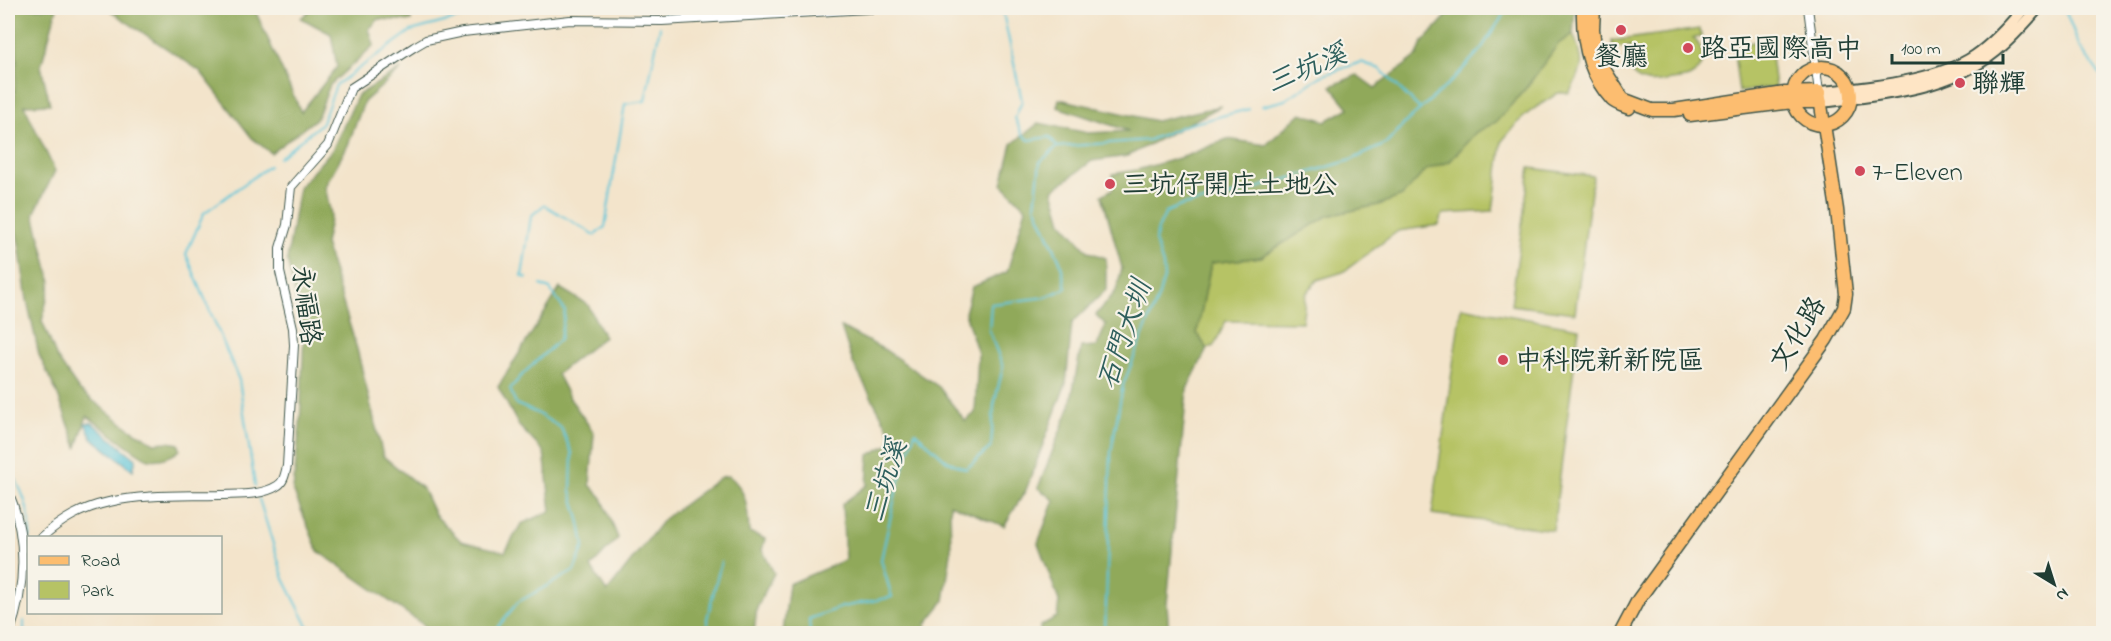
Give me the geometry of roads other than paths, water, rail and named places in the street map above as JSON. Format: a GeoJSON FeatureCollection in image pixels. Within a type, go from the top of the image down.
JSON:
{"type":"FeatureCollection","features":[{"type":"Feature","properties":{"kind":"main road"},"geometry":{"type":"LineString","coordinates":[[1583,8],[1582,30],[1586,54],[1595,75],[1613,101],[1650,116],[1667,117],[1793,97]]}},
{"type":"Feature","properties":{"kind":"main road"},"geometry":{"type":"LineString","coordinates":[[1594,8],[1593,29],[1596,55],[1623,99],[1652,110],[1674,110],[1793,97],[1820,97],[1928,85],[1966,70],[1997,51],[2038,8]]}},
{"type":"Feature","properties":{"kind":"main road"},"geometry":{"type":"LineString","coordinates":[[1851,94],[1940,72],[1960,64],[1975,56],[1990,43],[2024,8]]}},
{"type":"Feature","properties":{"kind":"main road"},"geometry":{"type":"LineString","coordinates":[[1817,67],[1828,67],[1841,73],[1847,80],[1851,94],[1849,108],[1844,115],[1836,122],[1825,126],[1810,122],[1799,114],[1793,97],[1794,85],[1803,73],[1817,67]]}},
{"type":"Feature","properties":{"kind":"main road","name":"文化路"},"geometry":{"type":"LineString","coordinates":[[1620,633],[1638,600],[1826,340],[1844,308],[1845,271],[1820,97]]}},
{"type":"Feature","properties":{"kind":"street","name":"永福路"},"geometry":{"type":"LineString","coordinates":[[42,536],[66,517],[85,508],[110,501],[139,497],[246,494],[278,486],[287,466],[294,345],[293,328],[280,272],[280,248],[287,225],[291,187],[328,145],[351,88],[414,47],[426,40],[464,32],[570,20],[662,21],[885,8]]}},
{"type":"Feature","properties":{"kind":"street","name":"文化路"},"geometry":{"type":"LineString","coordinates":[[1808,8],[1820,97]]}},
{"type":"Feature","properties":{"kind":"street"},"geometry":{"type":"LineString","coordinates":[[8,491],[25,550],[20,597],[9,633]]}},
{"type":"Feature","properties":{"kind":"water"},"geometry":{"type":"Polygon","coordinates":[[[85,423],[92,423],[136,459],[133,470],[92,438],[85,423]]]}},
{"type":"Feature","properties":{"kind":"waterway"},"geometry":{"type":"LineString","coordinates":[[279,158],[322,123],[336,85],[411,31],[470,15],[470,8]]}},
{"type":"Feature","properties":{"kind":"waterway"},"geometry":{"type":"LineString","coordinates":[[661,16],[667,13],[668,8]]}},
{"type":"Feature","properties":{"kind":"waterway"},"geometry":{"type":"LineString","coordinates":[[1002,8],[1022,101],[1015,118],[1022,134],[1029,140],[1050,137],[1057,147]]}},
{"type":"Feature","properties":{"kind":"waterway","name":"石門大圳"},"geometry":{"type":"LineString","coordinates":[[1105,634],[1111,452],[1123,385],[1164,278],[1163,265],[1155,241],[1166,212],[1183,205],[1223,198],[1351,160],[1386,144],[1408,120],[1454,79],[1481,49],[1508,8]]}},
{"type":"Feature","properties":{"kind":"waterway"},"geometry":{"type":"LineString","coordinates":[[2064,8],[2080,47],[2104,80]]}},
{"type":"Feature","properties":{"kind":"waterway"},"geometry":{"type":"LineString","coordinates":[[527,278],[522,276],[531,216],[544,205],[595,235],[605,227],[625,104],[645,101],[660,27]]}},
{"type":"Feature","properties":{"kind":"waterway","name":"三坑溪"},"geometry":{"type":"LineString","coordinates":[[1262,106],[1285,100],[1321,76],[1361,62],[1380,69],[1420,109]]}},
{"type":"Feature","properties":{"kind":"waterway","name":"三坑溪"},"geometry":{"type":"LineString","coordinates":[[810,634],[809,619],[842,607],[892,597],[881,560],[896,492],[915,432],[947,461],[966,469],[991,447],[994,405],[1003,367],[989,331],[991,304],[1046,297],[1066,288],[1060,261],[1035,206],[1040,162],[1057,147],[1149,140],[1186,125],[1249,109]]}},
{"type":"Feature","properties":{"kind":"waterway"},"geometry":{"type":"LineString","coordinates":[[255,486],[239,380],[186,254],[204,213],[269,166]]}},
{"type":"Feature","properties":{"kind":"waterway"},"geometry":{"type":"LineString","coordinates":[[492,634],[518,602],[574,571],[584,546],[571,491],[572,453],[561,428],[537,413],[516,404],[510,389],[560,339],[565,311],[550,289],[541,285]]}},
{"type":"Feature","properties":{"kind":"waterway"},"geometry":{"type":"LineString","coordinates":[[8,466],[25,500],[30,536]]}},
{"type":"Feature","properties":{"kind":"waterway"},"geometry":{"type":"LineString","coordinates":[[259,499],[284,579],[312,634]]}},
{"type":"Feature","properties":{"kind":"waterway"},"geometry":{"type":"LineString","coordinates":[[708,634],[707,619],[721,562]]}},
{"type":"Feature","properties":{"kind":"waterway"},"geometry":{"type":"LineString","coordinates":[[24,621],[24,634]]}},
{"type":"Feature","properties":{"kind":"place","name":"餐廳"},"geometry":{"type":"Point","coordinates":[1621,30]}},
{"type":"Feature","properties":{"kind":"place","name":"路亞國際高中"},"geometry":{"type":"Point","coordinates":[1688,48]}},
{"type":"Feature","properties":{"kind":"place","name":"聯輝"},"geometry":{"type":"Point","coordinates":[1960,83]}},
{"type":"Feature","properties":{"kind":"place","name":"7-Eleven"},"geometry":{"type":"Point","coordinates":[1860,171]}},
{"type":"Feature","properties":{"kind":"place","name":"三坑仔開庄土地公"},"geometry":{"type":"Point","coordinates":[1110,184]}},
{"type":"Feature","properties":{"kind":"place","name":"中科院新新院區"},"geometry":{"type":"Point","coordinates":[1503,360]}}]}
